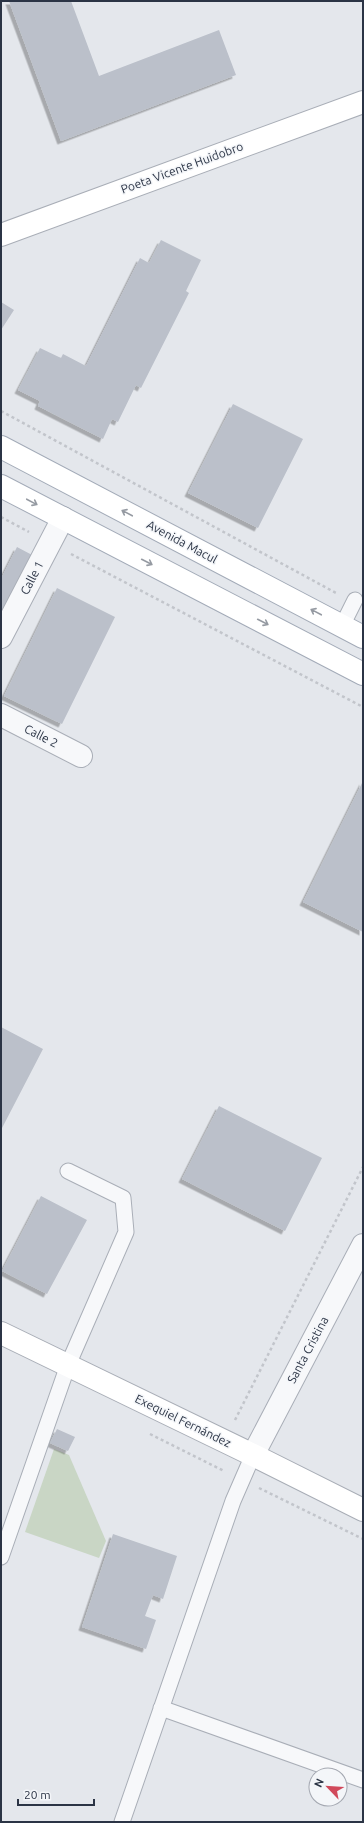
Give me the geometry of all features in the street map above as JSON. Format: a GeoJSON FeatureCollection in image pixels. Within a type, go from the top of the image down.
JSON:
{"type":"FeatureCollection","features":[{"type":"Feature","properties":{"kind":"main road","name":"Poeta Vicente Huidobro"},"geometry":{"type":"LineString","coordinates":[[1,235],[363,102]]}},
{"type":"Feature","properties":{"kind":"main road","name":"Avenida Macul"},"geometry":{"type":"LineString","coordinates":[[1,447],[363,637]]}},
{"type":"Feature","properties":{"kind":"main road"},"geometry":{"type":"LineString","coordinates":[[1,486],[363,674]]}},
{"type":"Feature","properties":{"kind":"main road","name":"Exequiel Fernández"},"geometry":{"type":"LineString","coordinates":[[1,1333],[363,1510]]}},
{"type":"Feature","properties":{"kind":"street","name":"Calle 1"},"geometry":{"type":"LineString","coordinates":[[1,637],[63,518]]}},
{"type":"Feature","properties":{"kind":"street","name":"Calle 2"},"geometry":{"type":"LineString","coordinates":[[1,715],[81,756]]}},
{"type":"Feature","properties":{"kind":"street","name":"Santa Cristina"},"geometry":{"type":"LineString","coordinates":[[253,1455],[363,1245]]}},
{"type":"Feature","properties":{"kind":"lane"},"geometry":{"type":"LineString","coordinates":[[342,626],[354,601]]}},
{"type":"Feature","properties":{"kind":"lane"},"geometry":{"type":"LineString","coordinates":[[1,1557],[68,1365],[126,1232],[122,1198],[68,1171]]}},
{"type":"Feature","properties":{"kind":"lane"},"geometry":{"type":"LineString","coordinates":[[122,1822],[232,1501],[253,1455]]}},
{"type":"Feature","properties":{"kind":"lane"},"geometry":{"type":"LineString","coordinates":[[161,1708],[363,1780]]}},
{"type":"Feature","properties":{"kind":"path"},"geometry":{"type":"LineString","coordinates":[[1,411],[354,601]]}},
{"type":"Feature","properties":{"kind":"path"},"geometry":{"type":"LineString","coordinates":[[1,517],[363,707]]}},
{"type":"Feature","properties":{"kind":"path"},"geometry":{"type":"LineString","coordinates":[[235,1420],[363,1167]]}},
{"type":"Feature","properties":{"kind":"path"},"geometry":{"type":"LineString","coordinates":[[144,1431],[363,1539]]}},
{"type":"Feature","properties":{"kind":"green space"},"geometry":{"type":"Polygon","coordinates":[[[54,1449],[69,1455],[106,1541],[99,1558],[25,1532],[54,1449]]]}},
{"type":"Feature","properties":{"kind":"building"},"geometry":{"type":"Polygon","coordinates":[[[9,1],[71,1],[99,76],[219,30],[236,75],[61,141],[9,1]]]}},
{"type":"Feature","properties":{"kind":"building"},"geometry":{"type":"Polygon","coordinates":[[[161,240],[201,260],[186,291],[189,293],[141,388],[136,385],[118,422],[112,419],[103,439],[38,406],[40,401],[18,390],[40,348],[61,358],[63,354],[86,366],[140,258],[149,263],[161,240]]]}},
{"type":"Feature","properties":{"kind":"building"},"geometry":{"type":"Polygon","coordinates":[[[1,302],[14,310],[1,330],[1,302]]]}},
{"type":"Feature","properties":{"kind":"building"},"geometry":{"type":"Polygon","coordinates":[[[233,404],[303,439],[258,528],[188,493],[233,404]]]}},
{"type":"Feature","properties":{"kind":"building"},"geometry":{"type":"Polygon","coordinates":[[[17,547],[34,556],[1,622],[1,579],[17,547]]]}},
{"type":"Feature","properties":{"kind":"building"},"geometry":{"type":"Polygon","coordinates":[[[57,588],[115,617],[62,724],[4,696],[57,588]]]}},
{"type":"Feature","properties":{"kind":"building"},"geometry":{"type":"Polygon","coordinates":[[[363,781],[363,932],[303,902],[363,781]]]}},
{"type":"Feature","properties":{"kind":"building"},"geometry":{"type":"Polygon","coordinates":[[[1,1027],[43,1049],[1,1130],[1,1027]]]}},
{"type":"Feature","properties":{"kind":"building"},"geometry":{"type":"Polygon","coordinates":[[[219,1106],[322,1158],[285,1231],[182,1179],[219,1106]]]}},
{"type":"Feature","properties":{"kind":"building"},"geometry":{"type":"Polygon","coordinates":[[[41,1196],[87,1220],[47,1294],[2,1271],[41,1196]]]}},
{"type":"Feature","properties":{"kind":"building"},"geometry":{"type":"Polygon","coordinates":[[[57,1429],[75,1437],[68,1451],[50,1443],[57,1429]]]}},
{"type":"Feature","properties":{"kind":"building"},"geometry":{"type":"Polygon","coordinates":[[[113,1534],[177,1556],[163,1599],[153,1595],[145,1616],[156,1620],[146,1649],[82,1627],[113,1534]]]}}]}
